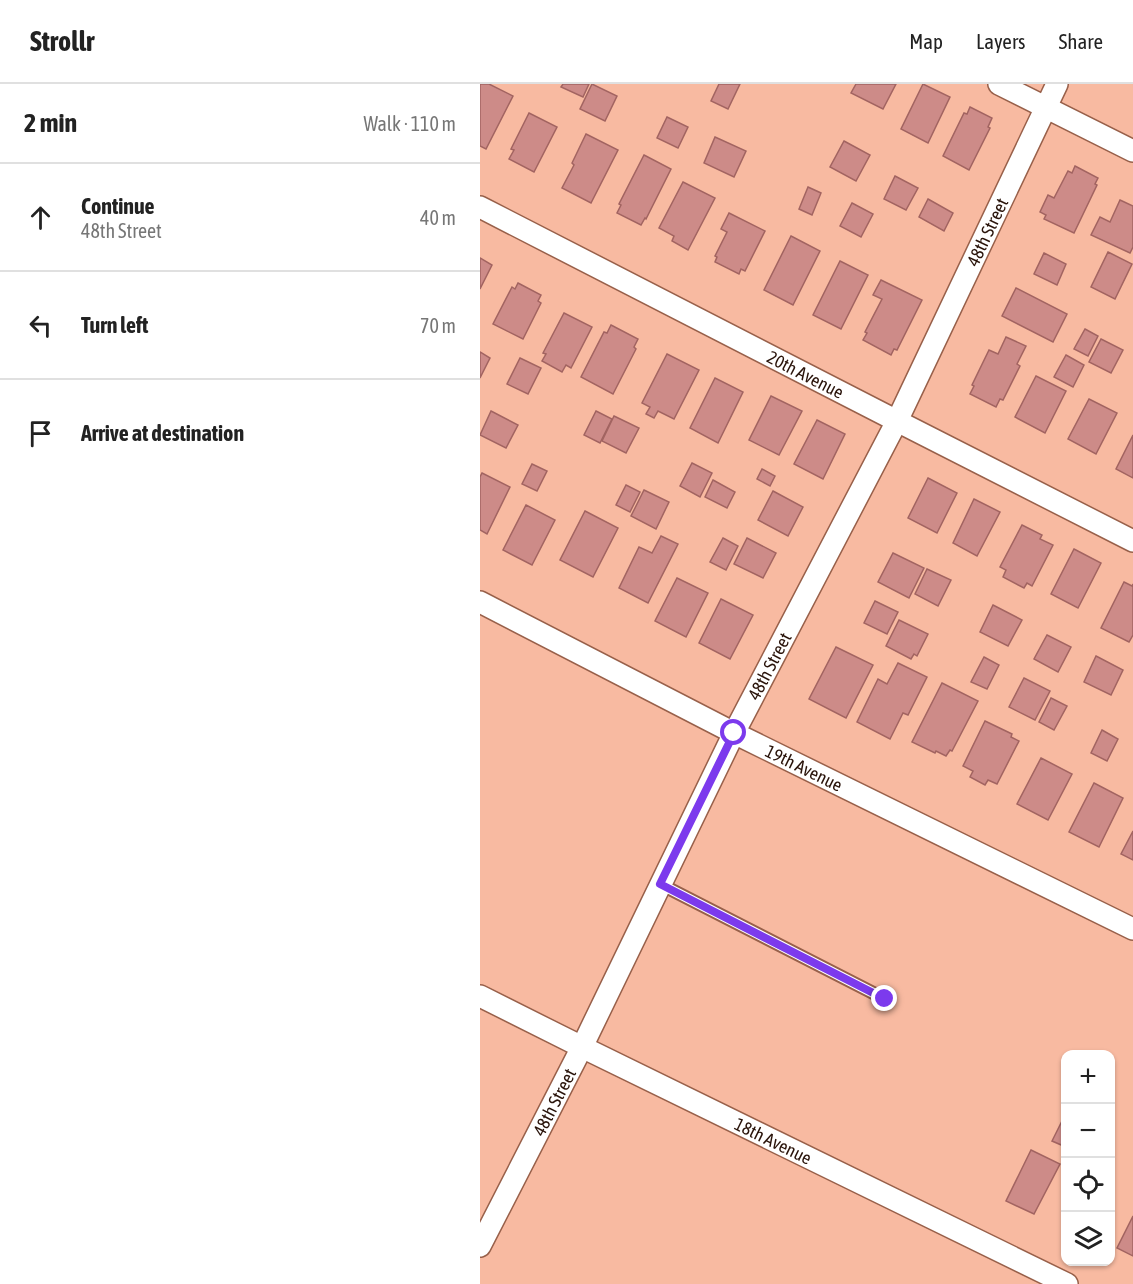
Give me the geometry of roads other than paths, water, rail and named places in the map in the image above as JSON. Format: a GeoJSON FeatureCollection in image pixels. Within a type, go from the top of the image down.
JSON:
{"type":"FeatureCollection","features":[{"type":"Feature","properties":{"kind":"street"},"geometry":{"type":"LineString","coordinates":[[999,84],[1133,151]]}},
{"type":"Feature","properties":{"kind":"street","name":"48th Street"},"geometry":{"type":"LineString","coordinates":[[480,1246],[582,1047],[734,733],[897,421],[1057,84]]}},
{"type":"Feature","properties":{"kind":"street","name":"20th Avenue"},"geometry":{"type":"LineString","coordinates":[[480,207],[1133,540]]}},
{"type":"Feature","properties":{"kind":"street","name":"19th Avenue"},"geometry":{"type":"LineString","coordinates":[[480,602],[734,733],[1133,928]]}},
{"type":"Feature","properties":{"kind":"street","name":"18th Avenue"},"geometry":{"type":"LineString","coordinates":[[480,996],[1067,1284]]}},
{"type":"Feature","properties":{"kind":"lane"},"geometry":{"type":"LineString","coordinates":[[660,884],[885,999]]}}]}
